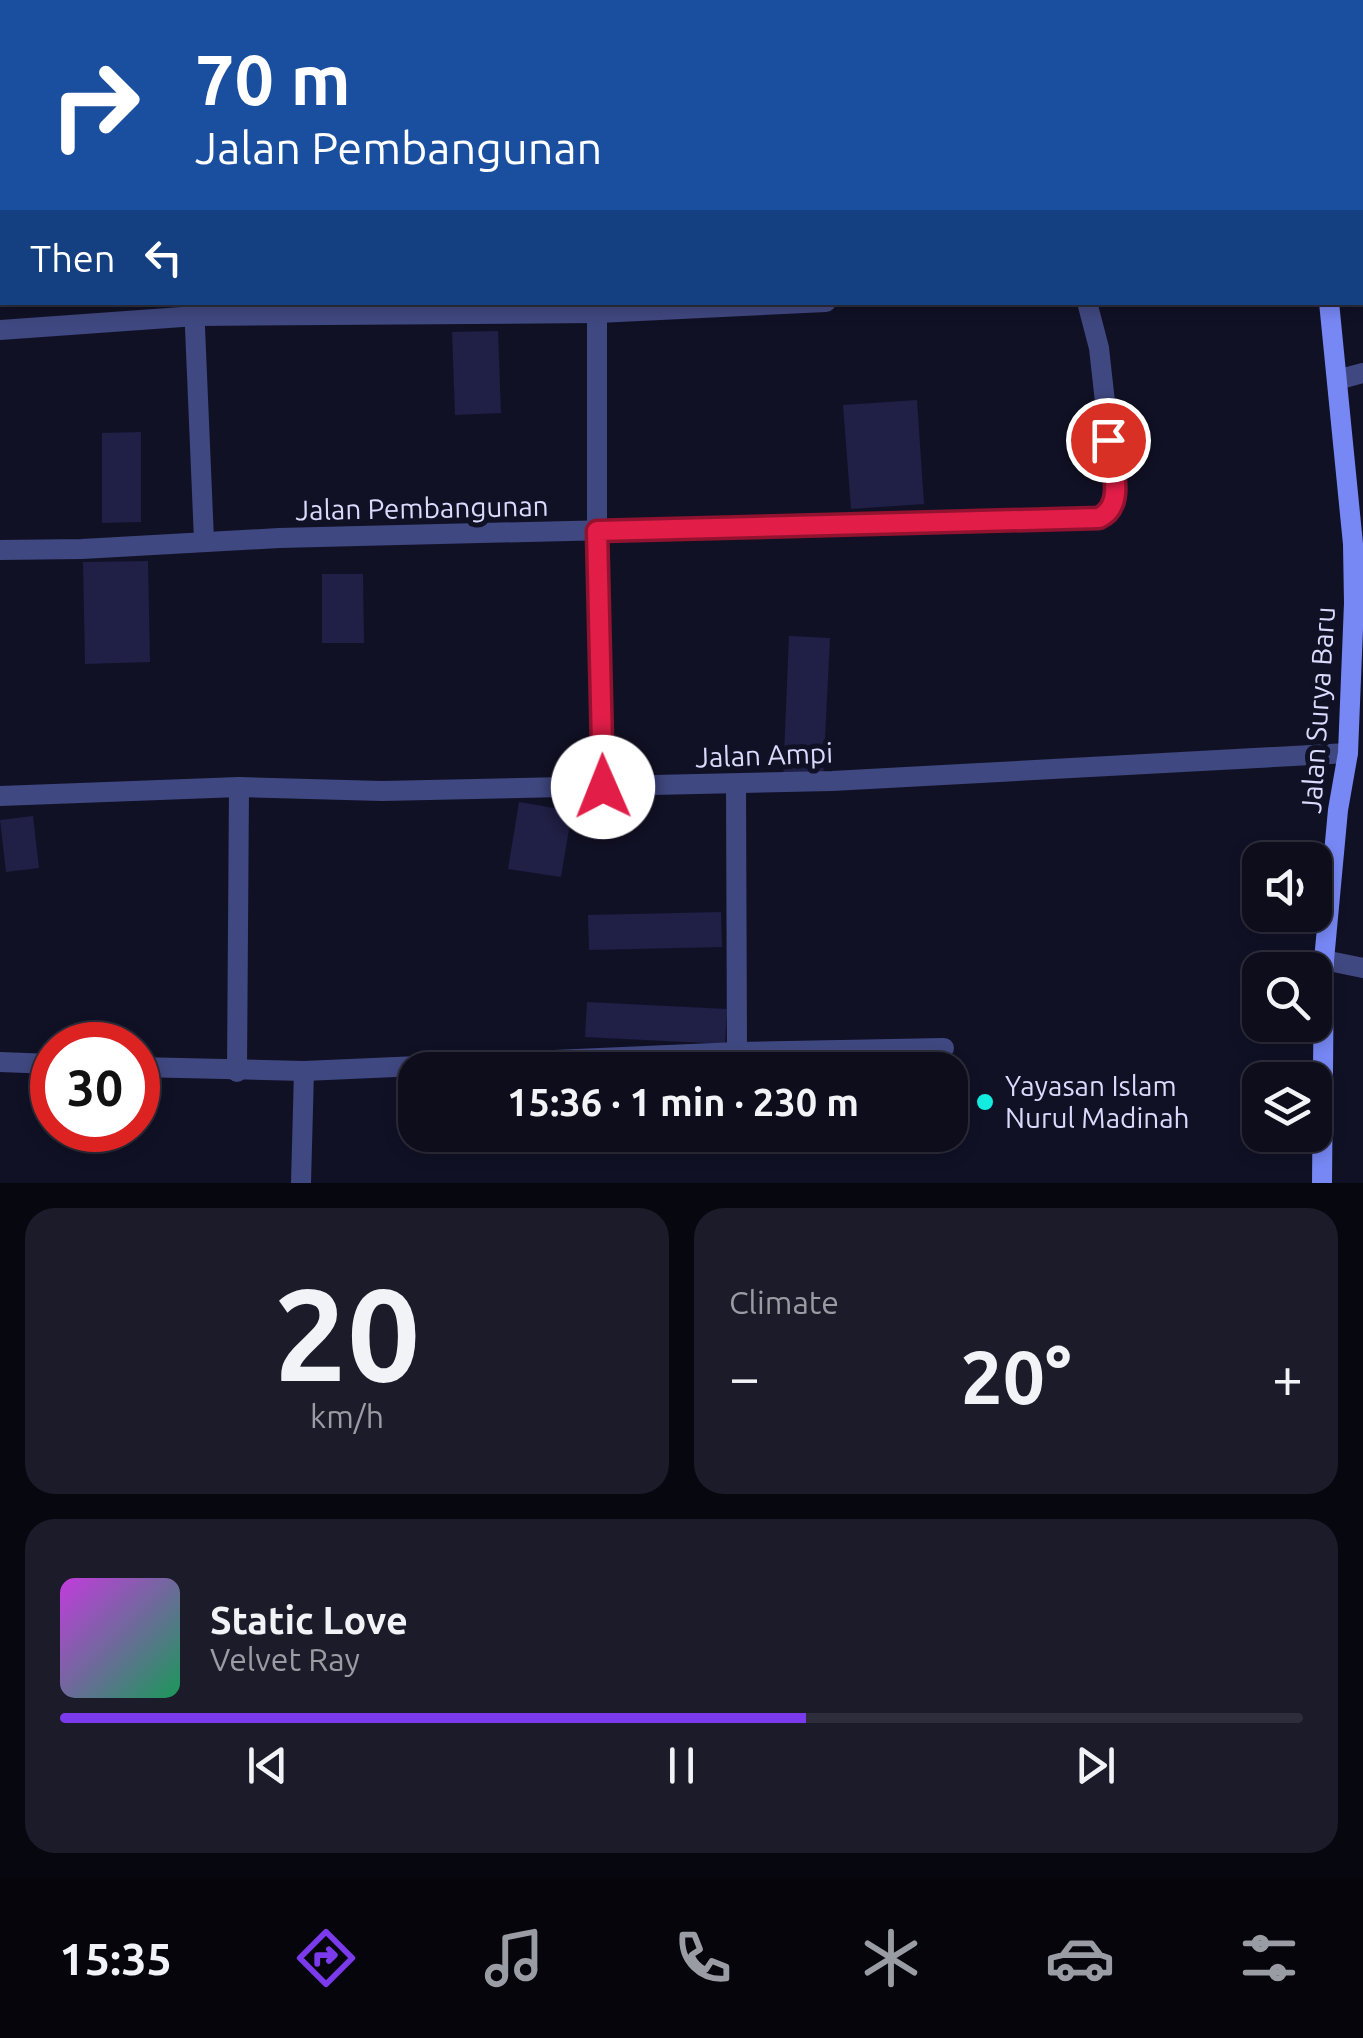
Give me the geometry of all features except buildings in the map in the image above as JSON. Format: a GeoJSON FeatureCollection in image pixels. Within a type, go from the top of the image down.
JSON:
{"type":"FeatureCollection","features":[{"type":"Feature","properties":{"kind":"street"},"geometry":{"type":"LineString","coordinates":[[0,330],[195,309],[712,305]]}},
{"type":"Feature","properties":{"kind":"street","name":"Jalan Pembangunan"},"geometry":{"type":"LineString","coordinates":[[0,550],[82,550],[204,540],[1099,518],[1108,514],[1116,501],[1098,348],[1087,305]]}},
{"type":"Feature","properties":{"kind":"street","name":"Jalan Surya Baru"},"geometry":{"type":"LineString","coordinates":[[1325,952],[1338,810],[1348,753],[1358,543],[1329,305]]}},
{"type":"Feature","properties":{"kind":"street"},"geometry":{"type":"LineString","coordinates":[[598,308],[597,531],[603,787]]}},
{"type":"Feature","properties":{"kind":"street"},"geometry":{"type":"LineString","coordinates":[[195,309],[204,540]]}},
{"type":"Feature","properties":{"kind":"street"},"geometry":{"type":"LineString","coordinates":[[1337,380],[1363,373]]}},
{"type":"Feature","properties":{"kind":"street","name":"Jalan Ampi"},"geometry":{"type":"LineString","coordinates":[[0,796],[239,787],[382,791],[736,784],[1348,753]]}},
{"type":"Feature","properties":{"kind":"street"},"geometry":{"type":"LineString","coordinates":[[736,784],[737,1052],[944,1048]]}},
{"type":"Feature","properties":{"kind":"street"},"geometry":{"type":"LineString","coordinates":[[237,1072],[239,787]]}},
{"type":"Feature","properties":{"kind":"street"},"geometry":{"type":"LineString","coordinates":[[1332,962],[1363,968]]}},
{"type":"Feature","properties":{"kind":"street","name":"Jalan Surya Baru"},"geometry":{"type":"LineString","coordinates":[[1322,1183],[1323,1042]]}},
{"type":"Feature","properties":{"kind":"street"},"geometry":{"type":"LineString","coordinates":[[0,1062],[30,1063]]}},
{"type":"Feature","properties":{"kind":"street"},"geometry":{"type":"LineString","coordinates":[[160,1069],[237,1072],[398,1067]]}},
{"type":"Feature","properties":{"kind":"street"},"geometry":{"type":"LineString","coordinates":[[301,1183],[304,1071]]}},
{"type":"Feature","properties":{"kind":"place","name":"Yayasan Islam Nurul Madinah"},"geometry":{"type":"Point","coordinates":[985,1102]}},
{"type":"Feature","properties":{"kind":"route"},"geometry":{"type":"LineString","coordinates":[[603,787],[597,531],[1099,518],[1108,514],[1116,501],[1108,440]]}}]}
